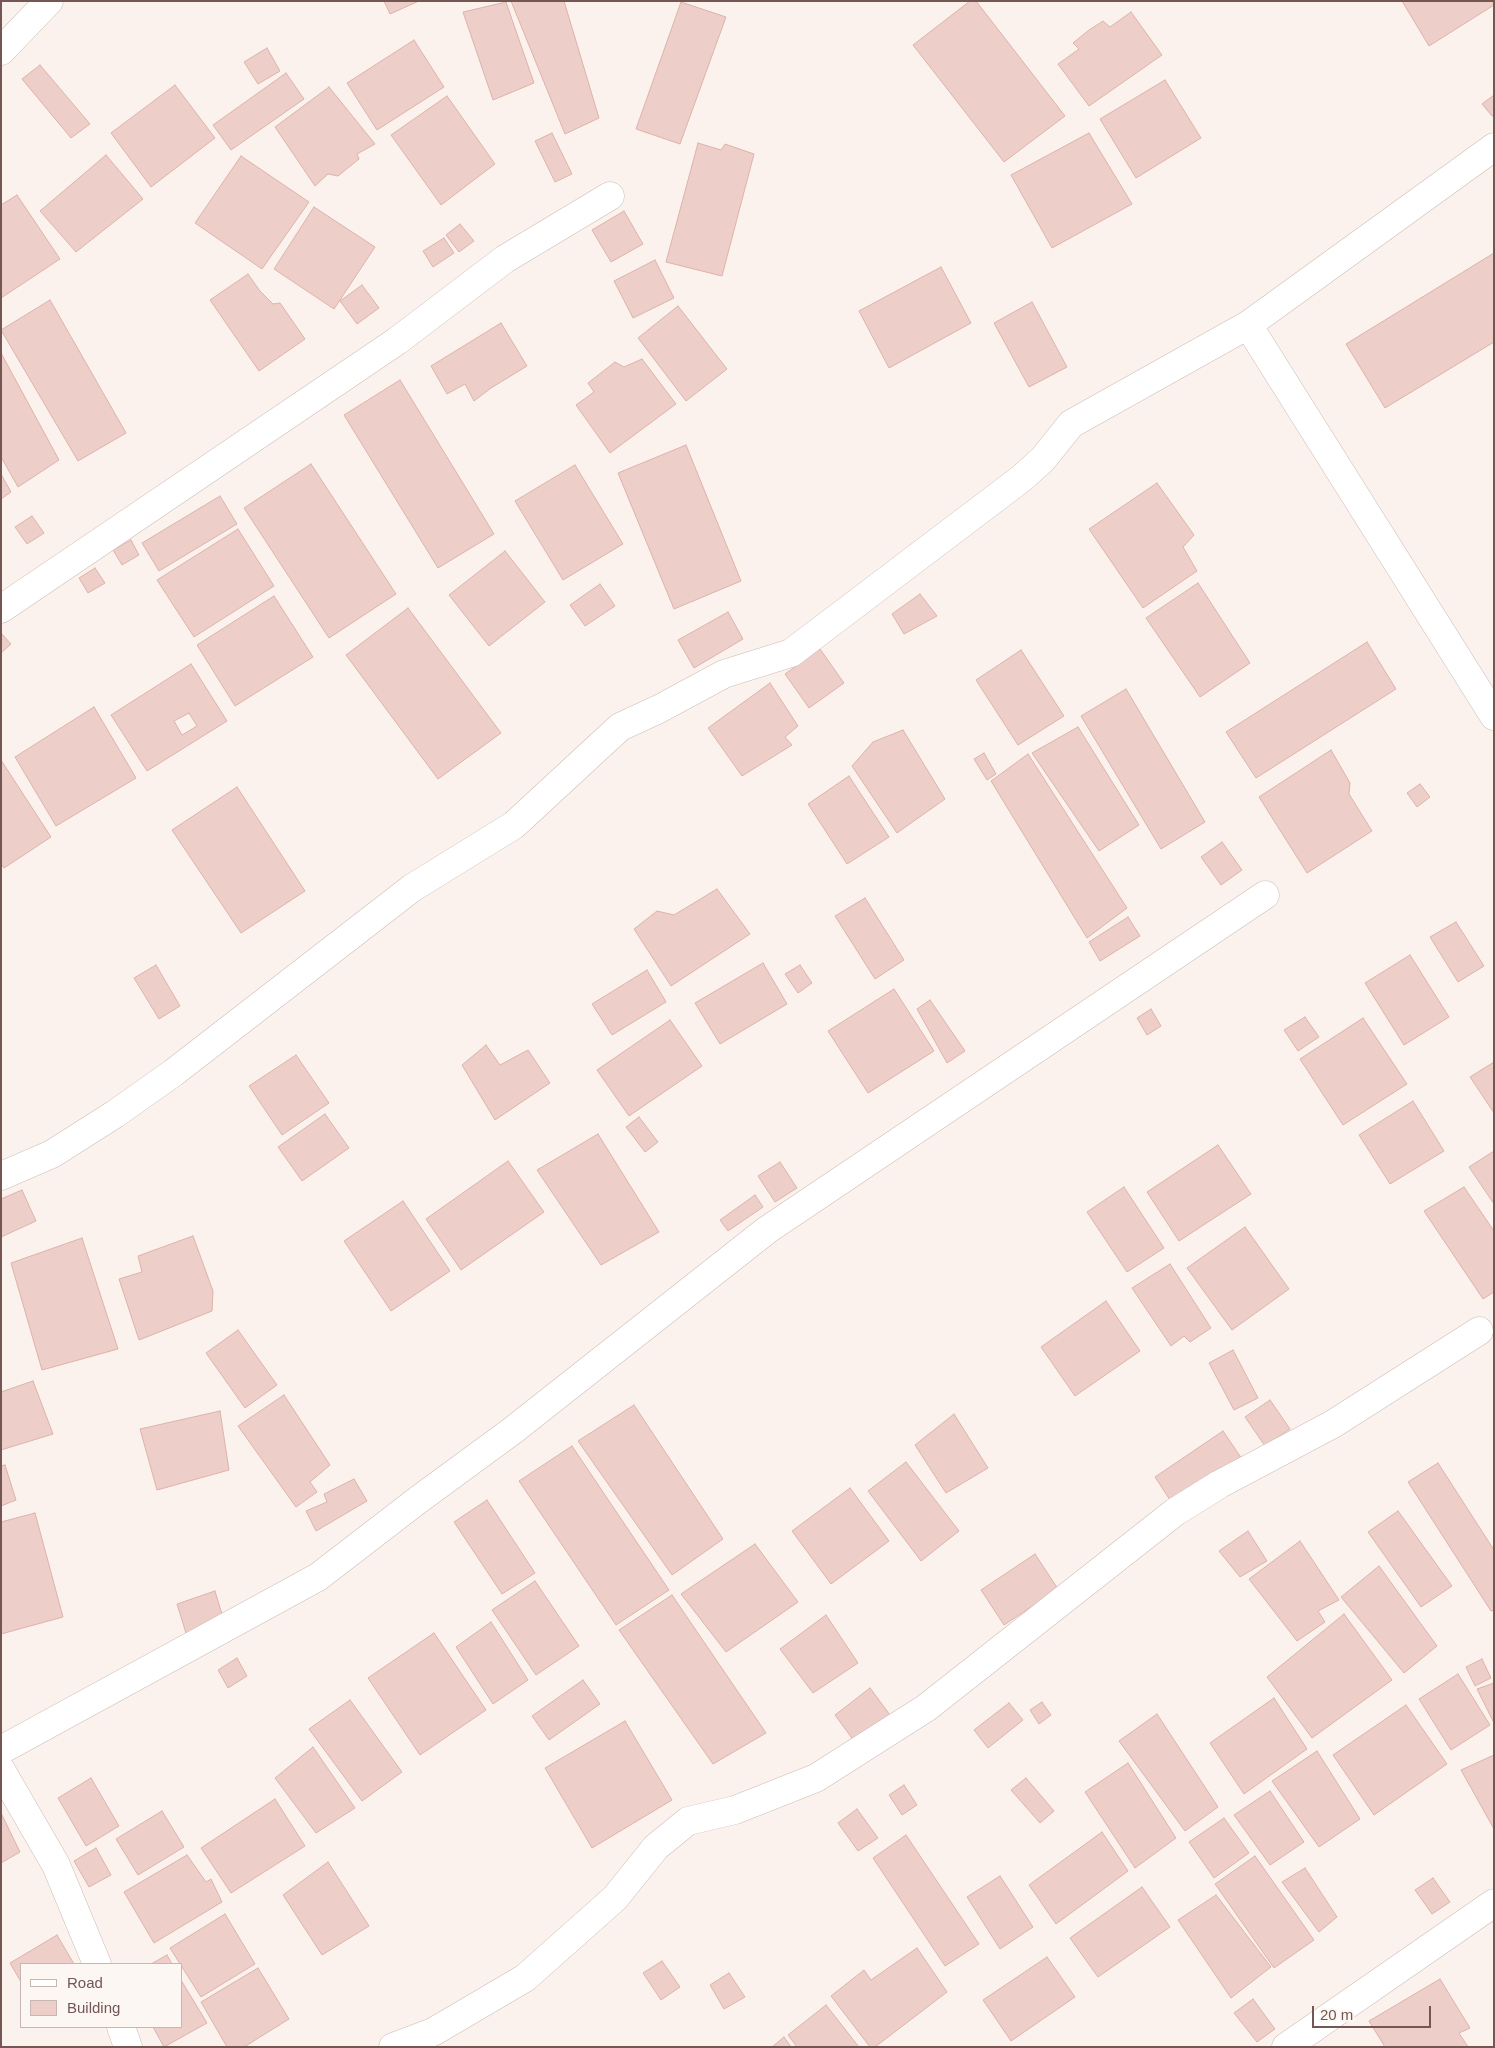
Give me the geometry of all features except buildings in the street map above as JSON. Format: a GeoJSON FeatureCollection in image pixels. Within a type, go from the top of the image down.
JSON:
{"type":"FeatureCollection","features":[{"type":"Feature","properties":{"kind":"street"},"geometry":{"type":"LineString","coordinates":[[1,51],[49,1]]}},
{"type":"Feature","properties":{"kind":"street"},"geometry":{"type":"LineString","coordinates":[[1,1176],[52,1154],[115,1114],[173,1073],[412,888],[514,825],[620,727],[659,709],[724,674],[790,653],[985,504],[1022,478],[1043,459],[1071,424],[1248,326],[1494,147]]}},
{"type":"Feature","properties":{"kind":"street"},"geometry":{"type":"LineString","coordinates":[[1,609],[397,341],[505,259],[610,196]]}},
{"type":"Feature","properties":{"kind":"street"},"geometry":{"type":"LineString","coordinates":[[1248,326],[1494,716]]}},
{"type":"Feature","properties":{"kind":"street"},"geometry":{"type":"LineString","coordinates":[[1,1750],[318,1577],[512,1431],[767,1230],[1265,895]]}},
{"type":"Feature","properties":{"kind":"street"},"geometry":{"type":"LineString","coordinates":[[393,2047],[433,2032],[525,1978],[615,1898],[656,1847],[688,1821],[735,1810],[816,1778],[926,1708],[1175,1512],[1220,1484],[1333,1424],[1479,1331]]}},
{"type":"Feature","properties":{"kind":"street"},"geometry":{"type":"LineString","coordinates":[[1,1770],[56,1865],[97,1963]]}},
{"type":"Feature","properties":{"kind":"street"},"geometry":{"type":"LineString","coordinates":[[1286,2047],[1494,1903]]}},
{"type":"Feature","properties":{"kind":"street"},"geometry":{"type":"LineString","coordinates":[[121,2028],[128,2047]]}}]}
